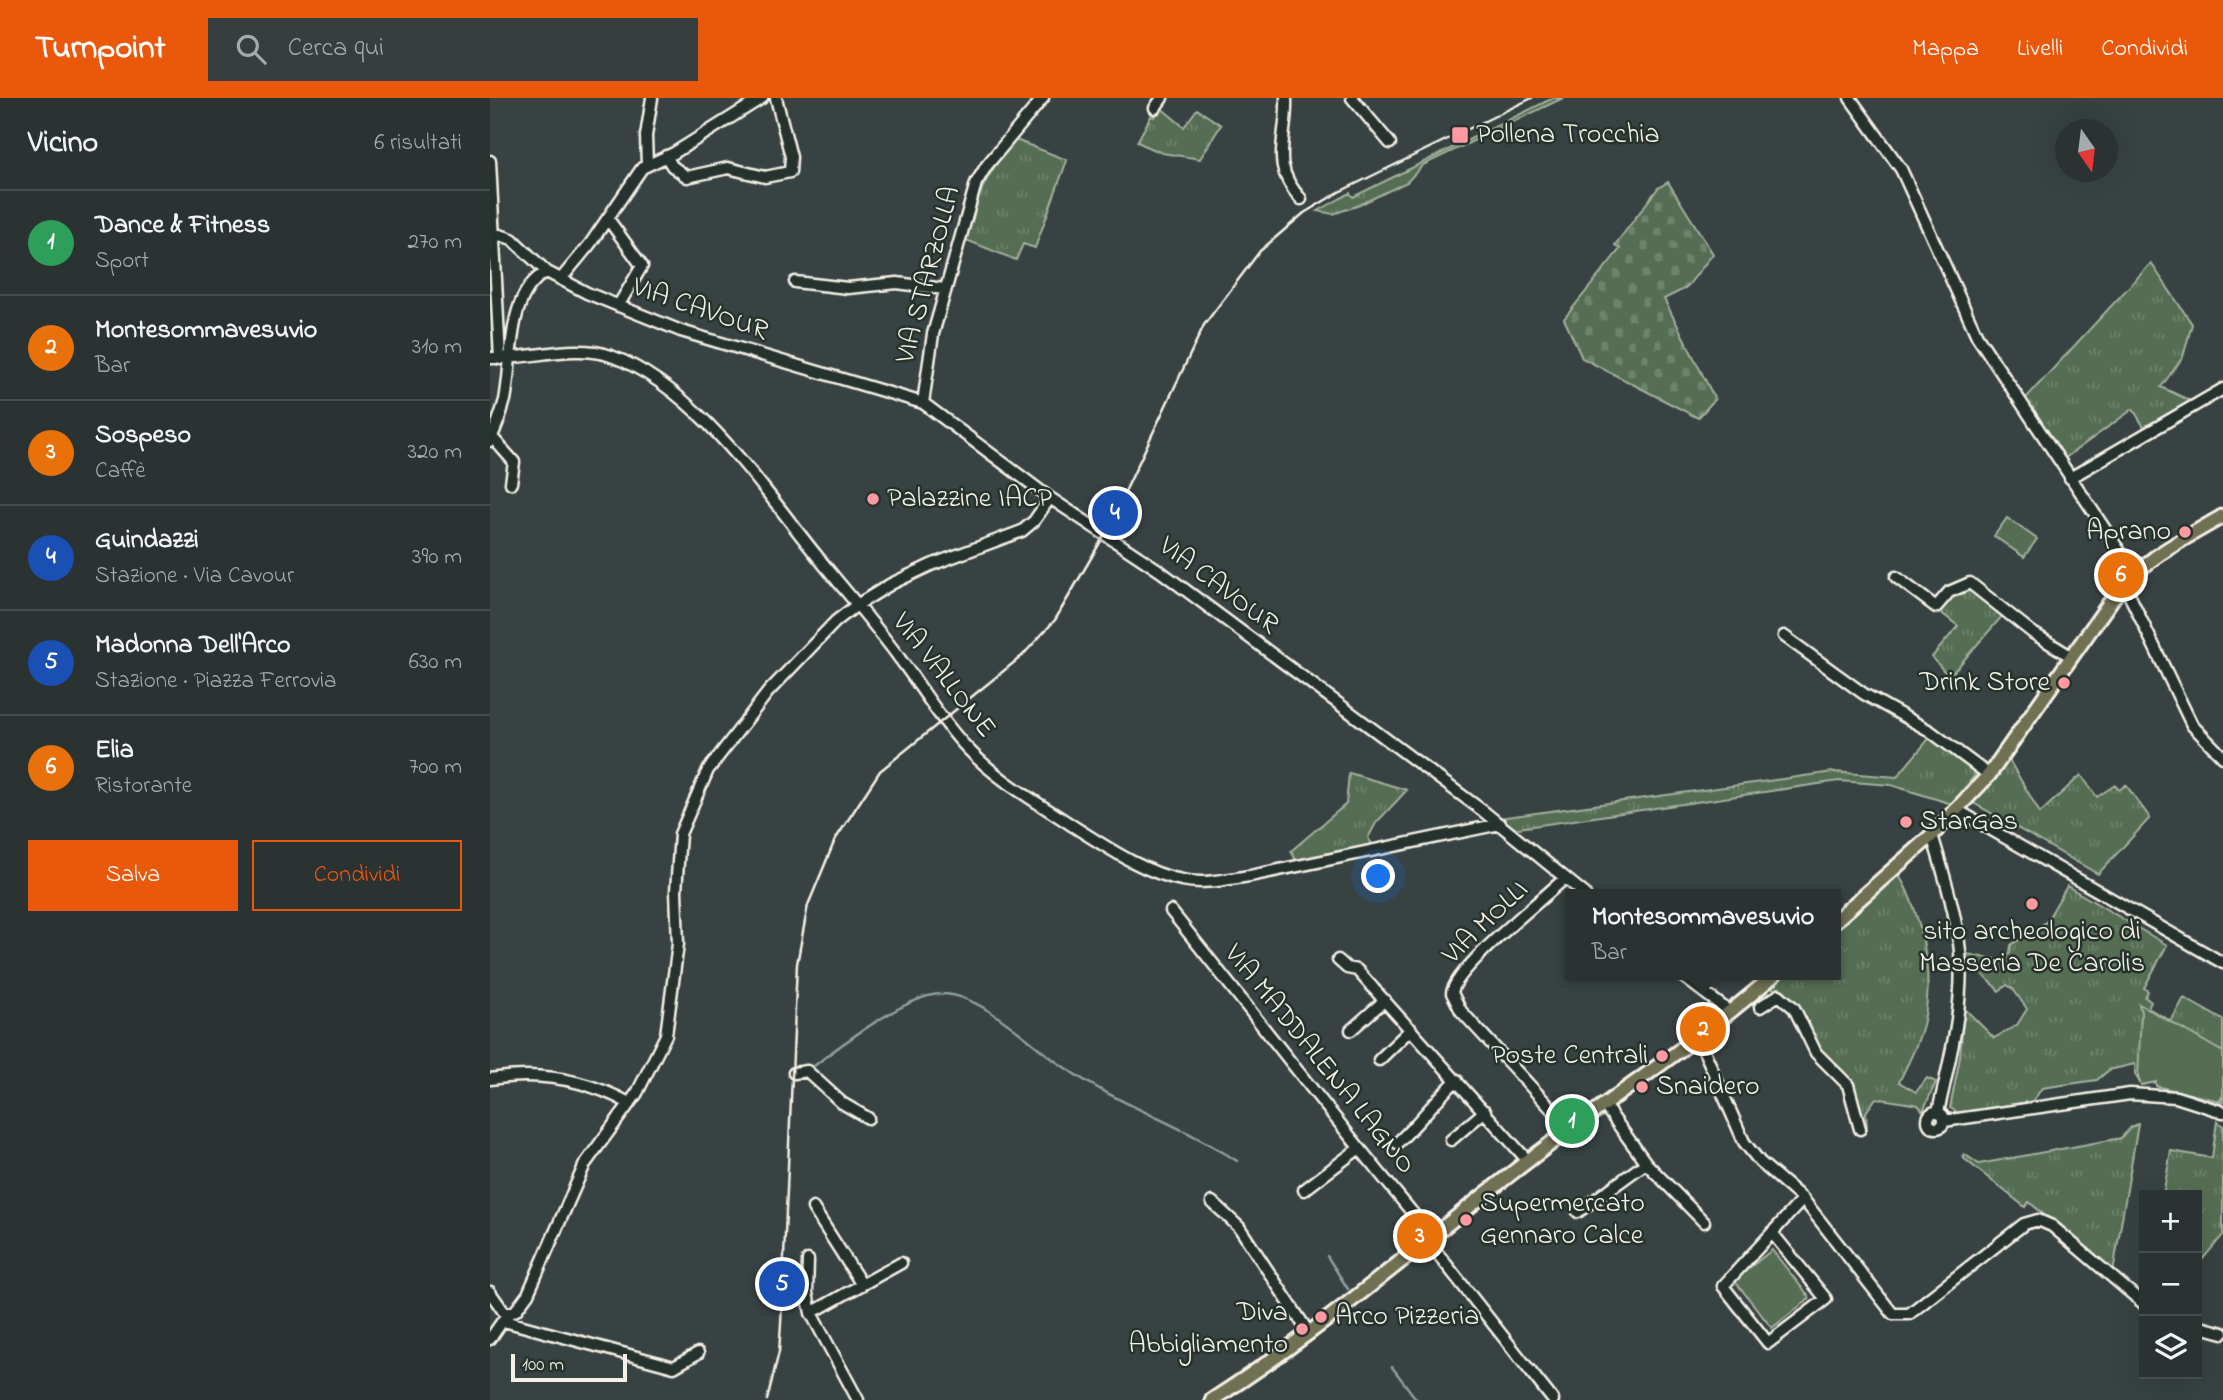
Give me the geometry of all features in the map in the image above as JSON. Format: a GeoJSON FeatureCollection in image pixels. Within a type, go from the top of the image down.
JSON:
{"type":"FeatureCollection","features":[{"type":"Feature","properties":{"kind":"main road"},"geometry":{"type":"LineString","coordinates":[[1841,916],[1932,835],[1989,775],[2071,657],[2134,573],[2163,551],[2223,516]]}},
{"type":"Feature","properties":{"kind":"main road"},"geometry":{"type":"LineString","coordinates":[[1212,1400],[1309,1333],[1570,1129],[1699,1037],[1768,980]]}},
{"type":"Feature","properties":{"kind":"street"},"geometry":{"type":"LineString","coordinates":[[647,165],[646,136],[652,98]]}},
{"type":"Feature","properties":{"kind":"street"},"geometry":{"type":"LineString","coordinates":[[561,279],[608,219],[634,176],[647,165],[762,98]]}},
{"type":"Feature","properties":{"kind":"street"},"geometry":{"type":"LineString","coordinates":[[666,156],[672,166],[687,177],[728,168],[765,177],[790,172],[792,157],[776,98]]}},
{"type":"Feature","properties":{"kind":"street","name":"VIA STARZOLLA"},"geometry":{"type":"LineString","coordinates":[[923,402],[927,363],[944,289],[976,183],[987,164],[1043,98]]}},
{"type":"Feature","properties":{"kind":"street"},"geometry":{"type":"LineString","coordinates":[[1155,108],[1162,98]]}},
{"type":"Feature","properties":{"kind":"street"},"geometry":{"type":"LineString","coordinates":[[1286,98],[1281,162],[1290,186],[1301,199]]}},
{"type":"Feature","properties":{"kind":"street"},"geometry":{"type":"LineString","coordinates":[[1352,98],[1390,143]]}},
{"type":"Feature","properties":{"kind":"street"},"geometry":{"type":"LineString","coordinates":[[1850,98],[1901,169],[1977,336],[2134,573]]}},
{"type":"Feature","properties":{"kind":"street"},"geometry":{"type":"LineString","coordinates":[[490,161],[492,239],[504,402],[491,439],[514,463],[511,484]]}},
{"type":"Feature","properties":{"kind":"street"},"geometry":{"type":"LineString","coordinates":[[608,219],[642,262],[618,306]]}},
{"type":"Feature","properties":{"kind":"street","name":"VIA CAVOUR"},"geometry":{"type":"LineString","coordinates":[[492,239],[500,235],[512,239],[547,272],[618,306],[725,346],[923,402],[1050,498],[1153,565],[1500,824],[1578,889]]}},
{"type":"Feature","properties":{"kind":"street"},"geometry":{"type":"LineString","coordinates":[[500,359],[524,294],[536,277],[547,272]]}},
{"type":"Feature","properties":{"kind":"street"},"geometry":{"type":"LineString","coordinates":[[796,282],[848,288],[897,283],[944,289]]}},
{"type":"Feature","properties":{"kind":"street","name":"VIA VALLONE"},"geometry":{"type":"LineString","coordinates":[[500,359],[585,353],[608,355],[642,370],[709,424],[857,605],[950,729],[979,760],[1095,840],[1168,877],[1208,882],[1250,876],[1500,824]]}},
{"type":"Feature","properties":{"kind":"street"},"geometry":{"type":"LineString","coordinates":[[2070,478],[2223,389]]}},
{"type":"Feature","properties":{"kind":"street"},"geometry":{"type":"LineString","coordinates":[[490,1339],[528,1294],[585,1164],[655,1062],[666,1035],[678,944],[676,891],[680,834],[700,786],[724,745],[768,692],[836,621],[857,605],[891,584],[931,565],[1022,531],[1034,521],[1050,498]]}},
{"type":"Feature","properties":{"kind":"street"},"geometry":{"type":"LineString","coordinates":[[1896,576],[1936,607],[1949,592],[1970,583],[2033,633],[2071,657]]}},
{"type":"Feature","properties":{"kind":"street"},"geometry":{"type":"LineString","coordinates":[[2124,584],[2192,725],[2223,757]]}},
{"type":"Feature","properties":{"kind":"street"},"geometry":{"type":"LineString","coordinates":[[1784,636],[1864,694],[1930,731],[1989,775]]}},
{"type":"Feature","properties":{"kind":"street"},"geometry":{"type":"LineString","coordinates":[[1957,810],[2223,963]]}},
{"type":"Feature","properties":{"kind":"street"},"geometry":{"type":"LineString","coordinates":[[1932,835],[1957,931],[1961,971],[1957,1022],[1941,1116],[2130,1094],[2176,1097],[2223,1112]]}},
{"type":"Feature","properties":{"kind":"street","name":"VIA MOLLI"},"geometry":{"type":"LineString","coordinates":[[1565,878],[1465,970],[1457,979],[1452,993],[1461,1011],[1570,1129]]}},
{"type":"Feature","properties":{"kind":"street","name":"VIA MADDALENA LAGNO"},"geometry":{"type":"LineString","coordinates":[[1171,911],[1280,1045],[1553,1400]]}},
{"type":"Feature","properties":{"kind":"street"},"geometry":{"type":"LineString","coordinates":[[1338,960],[1347,968],[1357,970],[1528,1161]]}},
{"type":"Feature","properties":{"kind":"street"},"geometry":{"type":"LineString","coordinates":[[1688,980],[1730,1012]]}},
{"type":"Feature","properties":{"kind":"street"},"geometry":{"type":"LineString","coordinates":[[1760,1007],[1779,995],[1794,1008],[1816,1053],[1847,1084],[1860,1129]]}},
{"type":"Feature","properties":{"kind":"street"},"geometry":{"type":"LineString","coordinates":[[1351,1030],[1385,1000]]}},
{"type":"Feature","properties":{"kind":"street"},"geometry":{"type":"LineString","coordinates":[[1378,1060],[1411,1029]]}},
{"type":"Feature","properties":{"kind":"street"},"geometry":{"type":"LineString","coordinates":[[1699,1037],[1744,1142],[1760,1162],[1803,1199],[1888,1311],[1898,1316],[1909,1314],[2024,1224],[2038,1220],[2052,1226],[2139,1300]]}},
{"type":"Feature","properties":{"kind":"street"},"geometry":{"type":"LineString","coordinates":[[794,1073],[807,1071],[842,1103],[868,1118]]}},
{"type":"Feature","properties":{"kind":"street"},"geometry":{"type":"LineString","coordinates":[[490,1079],[517,1075],[569,1079],[605,1090],[628,1103]]}},
{"type":"Feature","properties":{"kind":"street"},"geometry":{"type":"LineString","coordinates":[[1397,1143],[1424,1118],[1434,1100],[1457,1080]]}},
{"type":"Feature","properties":{"kind":"street"},"geometry":{"type":"LineString","coordinates":[[1604,1105],[1646,1163],[1704,1222]]}},
{"type":"Feature","properties":{"kind":"street"},"geometry":{"type":"LineString","coordinates":[[1451,1140],[1485,1111]]}},
{"type":"Feature","properties":{"kind":"street"},"geometry":{"type":"LineString","coordinates":[[1304,1190],[1358,1149]]}},
{"type":"Feature","properties":{"kind":"street"},"geometry":{"type":"LineString","coordinates":[[1578,1212],[1646,1163]]}},
{"type":"Feature","properties":{"kind":"street"},"geometry":{"type":"LineString","coordinates":[[1773,1234],[1826,1299],[1768,1343],[1723,1286],[1803,1199]]}},
{"type":"Feature","properties":{"kind":"street"},"geometry":{"type":"LineString","coordinates":[[1212,1202],[1239,1227],[1309,1333]]}},
{"type":"Feature","properties":{"kind":"street"},"geometry":{"type":"LineString","coordinates":[[813,1208],[862,1285]]}},
{"type":"Feature","properties":{"kind":"street"},"geometry":{"type":"LineString","coordinates":[[808,1260],[807,1293],[811,1313],[858,1400]]}},
{"type":"Feature","properties":{"kind":"street"},"geometry":{"type":"LineString","coordinates":[[811,1313],[901,1263]]}},
{"type":"Feature","properties":{"kind":"street"},"geometry":{"type":"LineString","coordinates":[[490,1292],[505,1318],[674,1367],[698,1353]]}},
{"type":"Feature","properties":{"kind":"street"},"geometry":{"type":"LineString","coordinates":[[2202,1327],[2223,1333]]}},
{"type":"Feature","properties":{"kind":"green space"},"geometry":{"type":"Polygon","coordinates":[[[1553,98],[1563,98],[1423,165],[1407,182],[1357,206],[1333,214],[1318,211],[1350,193],[1353,197],[1553,98]]]}},
{"type":"Feature","properties":{"kind":"green space"},"geometry":{"type":"Polygon","coordinates":[[[1160,107],[1184,127],[1197,109],[1221,125],[1200,159],[1162,153],[1137,142],[1151,116],[1154,117],[1160,107]]]}},
{"type":"Feature","properties":{"kind":"green space"},"geometry":{"type":"Polygon","coordinates":[[[1016,140],[1067,160],[1035,248],[1023,244],[1016,260],[966,240],[974,210],[989,175],[1016,140]]]}},
{"type":"Feature","properties":{"kind":"green space"},"geometry":{"type":"Polygon","coordinates":[[[1668,182],[1713,254],[1686,288],[1664,299],[1715,399],[1698,418],[1582,358],[1564,319],[1620,249],[1615,245],[1658,188],[1668,182]]]}},
{"type":"Feature","properties":{"kind":"green space"},"geometry":{"type":"Polygon","coordinates":[[[2151,263],[2192,324],[2183,357],[2161,387],[2191,401],[2144,427],[2133,409],[2065,458],[2025,399],[2151,263]]]}},
{"type":"Feature","properties":{"kind":"green space"},"geometry":{"type":"Polygon","coordinates":[[[2007,518],[2037,539],[2024,557],[1994,536],[2007,518]]]}},
{"type":"Feature","properties":{"kind":"green space"},"geometry":{"type":"Polygon","coordinates":[[[1971,589],[2004,614],[1949,677],[1932,657],[1958,626],[1939,611],[1953,594],[1971,589]]]}},
{"type":"Feature","properties":{"kind":"green space"},"geometry":{"type":"Polygon","coordinates":[[[1931,736],[1978,771],[1952,804],[1891,785],[1839,781],[1512,829],[1499,818],[1833,772],[1897,777],[1931,736]]]}},
{"type":"Feature","properties":{"kind":"green space"},"geometry":{"type":"Polygon","coordinates":[[[2009,760],[2040,813],[2081,775],[2097,797],[2115,785],[2119,790],[2126,785],[2150,818],[2098,874],[1970,801],[1991,779],[1994,781],[2009,760]]]}},
{"type":"Feature","properties":{"kind":"green space"},"geometry":{"type":"Polygon","coordinates":[[[1349,773],[1407,790],[1376,823],[1368,838],[1373,845],[1297,862],[1291,851],[1346,804],[1349,773]]]}},
{"type":"Feature","properties":{"kind":"green space"},"geometry":{"type":"Polygon","coordinates":[[[1898,873],[1914,907],[1924,944],[1928,983],[1924,1021],[1899,1082],[1916,1092],[1927,1078],[1936,1082],[1923,1111],[1918,1105],[1876,1098],[1866,1112],[1867,1128],[1863,1124],[1851,1086],[1816,1049],[1779,993],[1771,987],[1779,980],[1841,980],[1841,924],[1898,873]]]}},
{"type":"Feature","properties":{"kind":"green space"},"geometry":{"type":"Polygon","coordinates":[[[2067,886],[2167,945],[2144,988],[2148,991],[2145,997],[2151,1002],[2148,1008],[2171,1021],[2184,998],[2223,1020],[2223,1103],[2156,1086],[2156,1082],[2141,1085],[2135,1074],[2135,1064],[2109,1070],[2097,1080],[2042,1088],[2033,1101],[1959,1113],[1950,1108],[1960,1057],[1964,1008],[1994,1038],[2017,1025],[2027,1009],[2013,989],[2007,985],[1999,991],[1966,959],[1966,954],[2001,960],[2010,953],[2011,945],[2046,922],[2067,886]]]}},
{"type":"Feature","properties":{"kind":"green space"},"geometry":{"type":"Polygon","coordinates":[[[2139,1004],[2223,1052],[2223,1095],[2220,1101],[2156,1086],[2156,1082],[2141,1085],[2138,1077],[2141,1012],[2139,1004]]]}},
{"type":"Feature","properties":{"kind":"green space"},"geometry":{"type":"Polygon","coordinates":[[[2217,1121],[2223,1126],[2223,1235],[2202,1260],[2202,1190],[2164,1190],[2171,1151],[2212,1158],[2217,1121]]]}},
{"type":"Feature","properties":{"kind":"green space"},"geometry":{"type":"Polygon","coordinates":[[[2138,1124],[2113,1272],[2029,1202],[2025,1207],[1962,1157],[1964,1154],[1979,1164],[2121,1138],[2131,1127],[2138,1124]]]}},
{"type":"Feature","properties":{"kind":"green space"},"geometry":{"type":"Polygon","coordinates":[[[1772,1250],[1810,1298],[1772,1328],[1734,1280],[1772,1250]]]}},
{"type":"Feature","properties":{"kind":"waterway"},"geometry":{"type":"LineString","coordinates":[[809,1070],[873,1023],[911,1002],[942,994],[957,996],[973,1002],[1006,1022],[1051,1058],[1085,1080],[1195,1136],[1237,1161]]}},
{"type":"Feature","properties":{"kind":"waterway"},"geometry":{"type":"LineString","coordinates":[[1327,1256],[1348,1289]]}},
{"type":"Feature","properties":{"kind":"waterway"},"geometry":{"type":"LineString","coordinates":[[1392,1367],[1417,1400]]}},
{"type":"Feature","properties":{"kind":"railway"},"geometry":{"type":"LineString","coordinates":[[767,1400],[779,1352],[781,1324],[797,964],[808,905],[835,840],[880,771],[1022,656],[1055,620],[1105,534],[1204,325],[1260,251],[1304,213],[1339,192],[1532,98]]}},
{"type":"Feature","properties":{"kind":"place","name":"Pollena Trocchia"},"geometry":{"type":"Point","coordinates":[1460,135]}},
{"type":"Feature","properties":{"kind":"place","name":"Palazzine IACP"},"geometry":{"type":"Point","coordinates":[873,499]}},
{"type":"Feature","properties":{"kind":"place","name":"Guindazzi"},"geometry":{"type":"Point","coordinates":[1115,513]}},
{"type":"Feature","properties":{"kind":"place","name":"Aprano"},"geometry":{"type":"Point","coordinates":[2185,532]}},
{"type":"Feature","properties":{"kind":"place","name":"Elia"},"geometry":{"type":"Point","coordinates":[2121,575]}},
{"type":"Feature","properties":{"kind":"place","name":"Drink Store"},"geometry":{"type":"Point","coordinates":[2064,683]}},
{"type":"Feature","properties":{"kind":"place","name":"StarGas"},"geometry":{"type":"Point","coordinates":[1906,822]}},
{"type":"Feature","properties":{"kind":"place","name":"sito archeologico di Masseria De Carolis"},"geometry":{"type":"Point","coordinates":[2032,904]}},
{"type":"Feature","properties":{"kind":"place","name":"Montesommavesuvio"},"geometry":{"type":"Point","coordinates":[1703,1029]}},
{"type":"Feature","properties":{"kind":"place","name":"Poste Centrali"},"geometry":{"type":"Point","coordinates":[1662,1056]}},
{"type":"Feature","properties":{"kind":"place","name":"Snaidero"},"geometry":{"type":"Point","coordinates":[1642,1087]}},
{"type":"Feature","properties":{"kind":"place","name":"Dance & Fitness"},"geometry":{"type":"Point","coordinates":[1572,1121]}},
{"type":"Feature","properties":{"kind":"place","name":"Supermercato Gennaro Calce"},"geometry":{"type":"Point","coordinates":[1466,1220]}},
{"type":"Feature","properties":{"kind":"place","name":"Sospeso"},"geometry":{"type":"Point","coordinates":[1420,1236]}},
{"type":"Feature","properties":{"kind":"place","name":"Madonna Dell'Arco"},"geometry":{"type":"Point","coordinates":[782,1284]}},
{"type":"Feature","properties":{"kind":"place","name":"Arco Pizzeria"},"geometry":{"type":"Point","coordinates":[1321,1317]}},
{"type":"Feature","properties":{"kind":"place","name":"Diva Abbigliamento"},"geometry":{"type":"Point","coordinates":[1302,1329]}}]}
